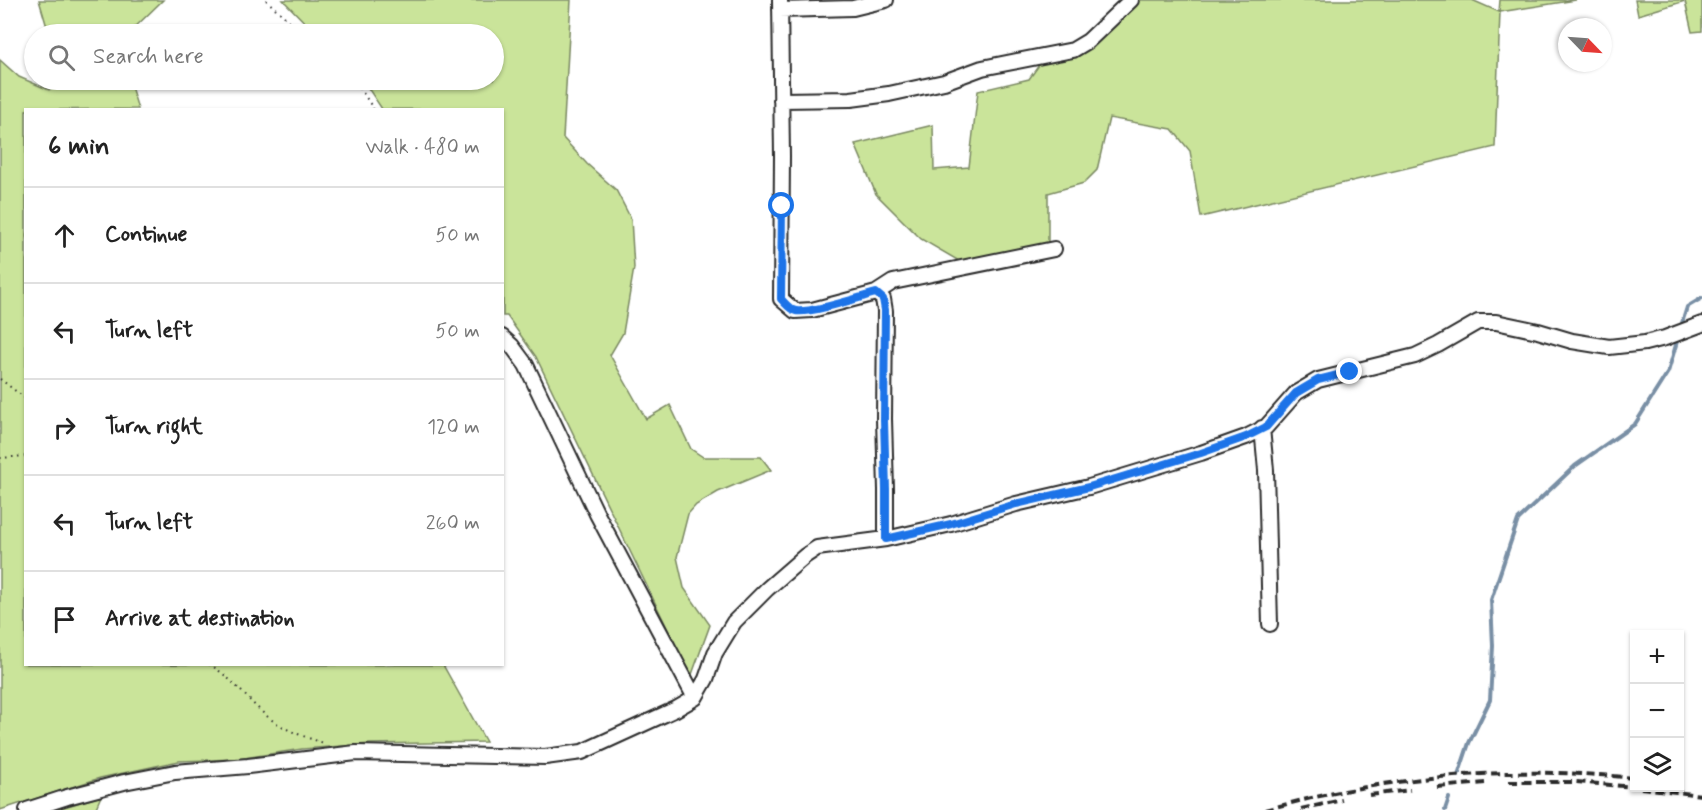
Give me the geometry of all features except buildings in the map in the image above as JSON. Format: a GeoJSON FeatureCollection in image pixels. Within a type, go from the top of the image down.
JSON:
{"type":"FeatureCollection","features":[{"type":"Feature","properties":{"kind":"street"},"geometry":{"type":"LineString","coordinates":[[886,0],[853,8],[780,5],[781,299],[795,311],[812,310],[876,293],[893,282],[1054,249]]}},
{"type":"Feature","properties":{"kind":"street"},"geometry":{"type":"LineString","coordinates":[[781,100],[851,99],[889,94],[944,82],[982,68],[1073,50],[1088,41],[1131,0]]}},
{"type":"Feature","properties":{"kind":"street"},"geometry":{"type":"LineString","coordinates":[[876,293],[883,299],[885,310],[886,539]]}},
{"type":"Feature","properties":{"kind":"street"},"geometry":{"type":"LineString","coordinates":[[27,810],[124,782],[175,772],[356,753],[545,757],[582,752],[695,698],[706,679],[715,653],[734,622],[767,588],[817,548],[886,539],[951,524],[1016,504],[1089,487],[1201,453],[1262,429],[1296,393],[1318,380],[1415,356],[1478,322],[1496,322],[1572,341],[1609,347],[1645,343],[1702,324]]}},
{"type":"Feature","properties":{"kind":"street"},"geometry":{"type":"LineString","coordinates":[[504,339],[526,365],[597,514],[695,698]]}},
{"type":"Feature","properties":{"kind":"street"},"geometry":{"type":"LineString","coordinates":[[1262,429],[1266,470],[1270,624]]}},
{"type":"Feature","properties":{"kind":"path"},"geometry":{"type":"LineString","coordinates":[[266,0],[293,24]]}},
{"type":"Feature","properties":{"kind":"path"},"geometry":{"type":"LineString","coordinates":[[361,90],[373,108]]}},
{"type":"Feature","properties":{"kind":"path"},"geometry":{"type":"LineString","coordinates":[[0,379],[24,397]]}},
{"type":"Feature","properties":{"kind":"path"},"geometry":{"type":"LineString","coordinates":[[0,458],[24,456]]}},
{"type":"Feature","properties":{"kind":"path"},"geometry":{"type":"LineString","coordinates":[[212,666],[224,673],[263,713],[284,729],[327,744]]}},
{"type":"Feature","properties":{"kind":"green space"},"geometry":{"type":"Polygon","coordinates":[[[39,0],[163,0],[138,24],[46,24],[39,0]]]}},
{"type":"Feature","properties":{"kind":"green space"},"geometry":{"type":"Polygon","coordinates":[[[283,0],[571,0],[563,138],[616,190],[631,219],[634,268],[623,333],[610,355],[646,419],[670,405],[691,449],[703,457],[761,457],[771,470],[718,492],[696,505],[688,514],[677,557],[684,588],[710,625],[691,677],[536,357],[507,316],[504,316],[504,108],[381,108],[369,90],[504,90],[504,24],[306,24],[283,0]]]}},
{"type":"Feature","properties":{"kind":"green space"},"geometry":{"type":"Polygon","coordinates":[[[1140,0],[1472,0],[1499,12],[1500,0],[1576,0],[1500,12],[1495,147],[1201,217],[1190,151],[1172,129],[1109,118],[1097,170],[1084,183],[1048,193],[1048,244],[959,261],[921,239],[876,194],[855,144],[933,125],[934,170],[969,167],[978,91],[1029,79],[1039,65],[1088,46],[1140,0]]]}},
{"type":"Feature","properties":{"kind":"green space"},"geometry":{"type":"Polygon","coordinates":[[[1635,0],[1702,0],[1702,31],[1692,32],[1685,1],[1638,15],[1635,0]]]}},
{"type":"Feature","properties":{"kind":"green space"},"geometry":{"type":"Polygon","coordinates":[[[0,60],[24,79],[24,90],[132,90],[138,108],[24,108],[24,666],[444,666],[486,742],[370,744],[302,749],[238,759],[179,761],[100,778],[0,810],[0,60]]]}},
{"type":"Feature","properties":{"kind":"green space"},"geometry":{"type":"Polygon","coordinates":[[[101,796],[95,810],[54,810],[101,796]]]}},
{"type":"Feature","properties":{"kind":"waterway"},"geometry":{"type":"LineString","coordinates":[[1682,323],[1687,307],[1702,298]]}},
{"type":"Feature","properties":{"kind":"waterway"},"geometry":{"type":"LineString","coordinates":[[1458,776],[1469,743],[1490,700],[1493,646],[1491,600],[1518,520],[1575,466],[1635,424],[1668,372],[1678,338]]}},
{"type":"Feature","properties":{"kind":"waterway"},"geometry":{"type":"LineString","coordinates":[[1445,810],[1449,798]]}},
{"type":"Feature","properties":{"kind":"railway"},"geometry":{"type":"LineString","coordinates":[[1265,810],[1356,789],[1448,776],[1541,773],[1630,778]]}},
{"type":"Feature","properties":{"kind":"railway"},"geometry":{"type":"LineString","coordinates":[[1509,782],[1576,782],[1630,787]]}},
{"type":"Feature","properties":{"kind":"railway"},"geometry":{"type":"LineString","coordinates":[[1437,787],[1485,783]]}},
{"type":"Feature","properties":{"kind":"railway"},"geometry":{"type":"LineString","coordinates":[[1369,795],[1410,790]]}},
{"type":"Feature","properties":{"kind":"railway"},"geometry":{"type":"LineString","coordinates":[[1676,792],[1702,795]]}},
{"type":"Feature","properties":{"kind":"railway"},"geometry":{"type":"LineString","coordinates":[[1301,809],[1342,800]]}},
{"type":"Feature","properties":{"kind":"route"},"geometry":{"type":"LineString","coordinates":[[782,206],[781,299],[788,306],[795,311],[812,310],[876,293],[883,299],[885,310],[886,539],[1089,487],[1246,437],[1266,427],[1296,393],[1318,380],[1350,372]]}}]}
